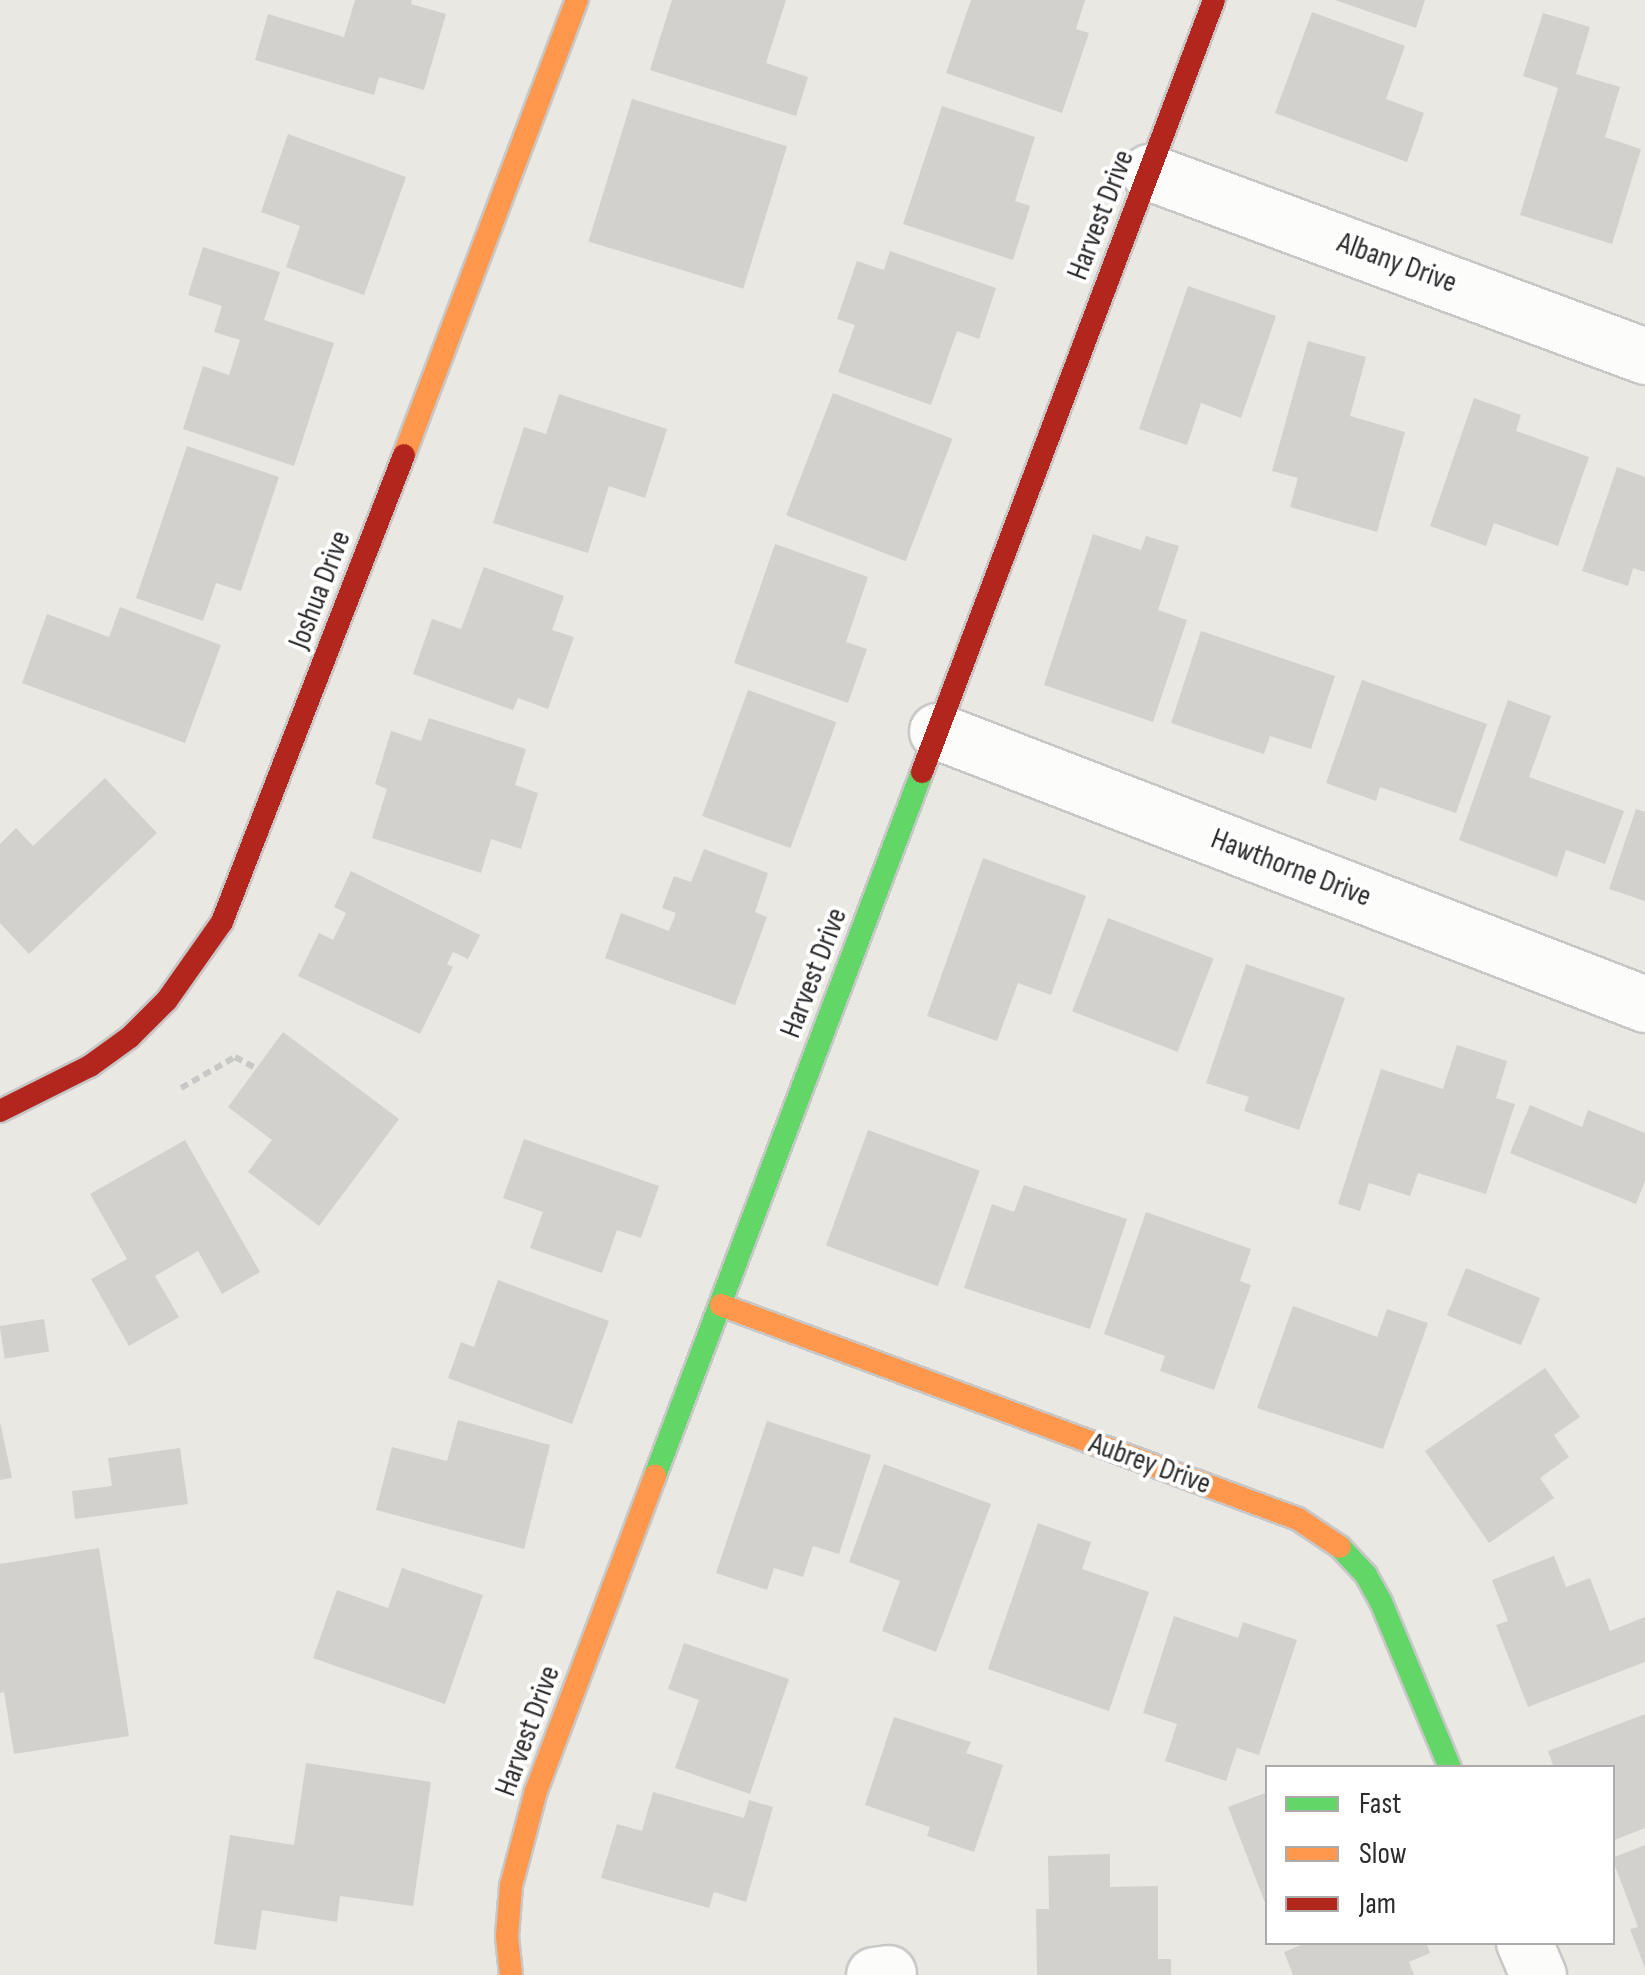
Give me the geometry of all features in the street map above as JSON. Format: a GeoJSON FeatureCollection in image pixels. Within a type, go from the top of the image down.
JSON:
{"type":"FeatureCollection","features":[{"type":"Feature","properties":{"kind":"street","name":"Joshua Drive"},"geometry":{"type":"LineString","coordinates":[[0,1111],[90,1066],[130,1038],[167,1000],[222,922],[577,0]]}},
{"type":"Feature","properties":{"kind":"street","name":"Harvest Drive"},"geometry":{"type":"LineString","coordinates":[[511,1975],[507,1936],[521,1838],[1214,0]]}},
{"type":"Feature","properties":{"kind":"street","name":"Albany Drive"},"geometry":{"type":"LineString","coordinates":[[1149,172],[1645,356]]}},
{"type":"Feature","properties":{"kind":"street","name":"Hawthorne Drive"},"geometry":{"type":"LineString","coordinates":[[937,732],[1645,1004]]}},
{"type":"Feature","properties":{"kind":"street","name":"Aubrey Drive"},"geometry":{"type":"LineString","coordinates":[[721,1304],[1298,1519],[1332,1538],[1366,1574],[1381,1602],[1449,1765]]}},
{"type":"Feature","properties":{"kind":"street"},"geometry":{"type":"LineString","coordinates":[[1525,1945],[1538,1975]]}},
{"type":"Feature","properties":{"kind":"path"},"geometry":{"type":"LineString","coordinates":[[181,1088],[235,1057],[256,1068]]}},
{"type":"Feature","properties":{"kind":"building"},"geometry":{"type":"Polygon","coordinates":[[[355,0],[412,0],[411,4],[446,14],[424,90],[379,77],[374,95],[255,60],[268,14],[344,37],[355,0]]]}},
{"type":"Feature","properties":{"kind":"building"},"geometry":{"type":"Polygon","coordinates":[[[672,0],[786,0],[766,63],[808,77],[796,116],[650,70],[672,0]]]}},
{"type":"Feature","properties":{"kind":"building"},"geometry":{"type":"Polygon","coordinates":[[[971,0],[1085,0],[1076,29],[1089,33],[1062,113],[946,73],[971,0]]]}},
{"type":"Feature","properties":{"kind":"building"},"geometry":{"type":"Polygon","coordinates":[[[1335,0],[1425,0],[1416,28],[1335,0]]]}},
{"type":"Feature","properties":{"kind":"building"},"geometry":{"type":"Polygon","coordinates":[[[1312,12],[1405,46],[1386,99],[1424,113],[1407,162],[1275,113],[1312,12]]]}},
{"type":"Feature","properties":{"kind":"building"},"geometry":{"type":"Polygon","coordinates":[[[1543,13],[1590,27],[1576,74],[1620,87],[1605,137],[1641,149],[1612,244],[1520,215],[1558,88],[1523,76],[1543,13]]]}},
{"type":"Feature","properties":{"kind":"building"},"geometry":{"type":"Polygon","coordinates":[[[632,99],[787,146],[743,289],[588,241],[632,99]]]}},
{"type":"Feature","properties":{"kind":"building"},"geometry":{"type":"Polygon","coordinates":[[[942,106],[1035,137],[1015,201],[1030,206],[1013,260],[903,224],[942,106]]]}},
{"type":"Feature","properties":{"kind":"building"},"geometry":{"type":"Polygon","coordinates":[[[288,134],[406,177],[364,295],[286,267],[300,226],[261,212],[288,134]]]}},
{"type":"Feature","properties":{"kind":"building"},"geometry":{"type":"Polygon","coordinates":[[[203,247],[280,272],[264,320],[334,343],[294,466],[183,429],[203,366],[229,375],[240,340],[214,332],[222,306],[188,295],[203,247]]]}},
{"type":"Feature","properties":{"kind":"building"},"geometry":{"type":"Polygon","coordinates":[[[890,251],[996,288],[979,339],[957,331],[931,405],[838,372],[855,325],[837,319],[857,261],[884,270],[890,251]]]}},
{"type":"Feature","properties":{"kind":"building"},"geometry":{"type":"Polygon","coordinates":[[[1188,286],[1276,316],[1241,418],[1201,403],[1187,445],[1139,429],[1188,286]]]}},
{"type":"Feature","properties":{"kind":"building"},"geometry":{"type":"Polygon","coordinates":[[[1308,341],[1366,357],[1350,416],[1405,432],[1377,532],[1290,507],[1298,478],[1272,471],[1308,341]]]}},
{"type":"Feature","properties":{"kind":"building"},"geometry":{"type":"Polygon","coordinates":[[[833,393],[952,439],[906,561],[786,515],[833,393]]]}},
{"type":"Feature","properties":{"kind":"building"},"geometry":{"type":"Polygon","coordinates":[[[559,394],[667,429],[645,498],[609,486],[588,553],[493,523],[524,427],[546,434],[559,394]]]}},
{"type":"Feature","properties":{"kind":"building"},"geometry":{"type":"Polygon","coordinates":[[[1474,398],[1521,415],[1516,431],[1589,457],[1558,546],[1494,523],[1486,546],[1430,526],[1474,398]]]}},
{"type":"Feature","properties":{"kind":"building"},"geometry":{"type":"Polygon","coordinates":[[[187,446],[279,477],[241,591],[216,583],[203,621],[136,598],[187,446]]]}},
{"type":"Feature","properties":{"kind":"building"},"geometry":{"type":"Polygon","coordinates":[[[1617,467],[1645,477],[1645,572],[1633,568],[1628,586],[1582,571],[1617,467]]]}},
{"type":"Feature","properties":{"kind":"building"},"geometry":{"type":"Polygon","coordinates":[[[1093,534],[1141,550],[1146,536],[1179,546],[1158,610],[1187,620],[1153,722],[1044,685],[1093,534]]]}},
{"type":"Feature","properties":{"kind":"building"},"geometry":{"type":"Polygon","coordinates":[[[775,544],[868,577],[846,642],[867,649],[848,703],[734,663],[775,544]]]}},
{"type":"Feature","properties":{"kind":"building"},"geometry":{"type":"Polygon","coordinates":[[[484,567],[564,596],[552,630],[574,637],[548,709],[518,698],[513,710],[413,674],[432,619],[461,629],[484,567]]]}},
{"type":"Feature","properties":{"kind":"building"},"geometry":{"type":"Polygon","coordinates":[[[120,607],[221,645],[185,743],[22,683],[47,614],[109,637],[120,607]]]}},
{"type":"Feature","properties":{"kind":"building"},"geometry":{"type":"Polygon","coordinates":[[[1201,631],[1335,676],[1311,749],[1270,736],[1264,754],[1171,723],[1201,631]]]}},
{"type":"Feature","properties":{"kind":"building"},"geometry":{"type":"Polygon","coordinates":[[[1362,680],[1487,724],[1456,813],[1380,787],[1376,801],[1326,783],[1362,680]]]}},
{"type":"Feature","properties":{"kind":"building"},"geometry":{"type":"Polygon","coordinates":[[[748,690],[836,722],[791,848],[702,816],[748,690]]]}},
{"type":"Feature","properties":{"kind":"building"},"geometry":{"type":"Polygon","coordinates":[[[1508,700],[1551,716],[1529,777],[1624,811],[1605,864],[1566,850],[1557,877],[1459,840],[1508,700]]]}},
{"type":"Feature","properties":{"kind":"building"},"geometry":{"type":"Polygon","coordinates":[[[429,718],[526,749],[515,785],[538,793],[521,849],[491,839],[481,873],[372,838],[387,789],[375,784],[391,731],[421,741],[429,718]]]}},
{"type":"Feature","properties":{"kind":"building"},"geometry":{"type":"Polygon","coordinates":[[[105,778],[157,833],[29,954],[0,923],[0,844],[16,828],[33,846],[105,778]]]}},
{"type":"Feature","properties":{"kind":"building"},"geometry":{"type":"Polygon","coordinates":[[[1636,809],[1645,812],[1645,901],[1609,889],[1636,809]]]}},
{"type":"Feature","properties":{"kind":"building"},"geometry":{"type":"Polygon","coordinates":[[[704,849],[768,873],[755,912],[767,917],[735,1005],[605,958],[621,913],[669,931],[676,913],[662,908],[674,876],[691,882],[704,849]]]}},
{"type":"Feature","properties":{"kind":"building"},"geometry":{"type":"Polygon","coordinates":[[[983,858],[1086,896],[1051,995],[1018,983],[997,1041],[927,1016],[983,858]]]}},
{"type":"Feature","properties":{"kind":"building"},"geometry":{"type":"Polygon","coordinates":[[[351,871],[480,935],[468,959],[453,952],[447,964],[453,967],[420,1034],[298,976],[319,933],[333,940],[346,913],[334,907],[351,871]]]}},
{"type":"Feature","properties":{"kind":"building"},"geometry":{"type":"Polygon","coordinates":[[[1108,918],[1213,958],[1178,1052],[1072,1011],[1108,918]]]}},
{"type":"Feature","properties":{"kind":"building"},"geometry":{"type":"Polygon","coordinates":[[[1246,964],[1345,998],[1299,1130],[1244,1111],[1249,1097],[1206,1083],[1246,964]]]}},
{"type":"Feature","properties":{"kind":"building"},"geometry":{"type":"Polygon","coordinates":[[[283,1032],[399,1119],[319,1226],[248,1172],[272,1140],[228,1107],[283,1032]]]}},
{"type":"Feature","properties":{"kind":"building"},"geometry":{"type":"Polygon","coordinates":[[[1457,1045],[1507,1061],[1496,1098],[1515,1104],[1486,1194],[1418,1173],[1410,1196],[1369,1183],[1360,1211],[1338,1204],[1381,1069],[1443,1089],[1457,1045]]]}},
{"type":"Feature","properties":{"kind":"building"},"geometry":{"type":"Polygon","coordinates":[[[1530,1105],[1582,1127],[1588,1110],[1645,1133],[1645,1181],[1636,1204],[1510,1153],[1530,1105]]]}},
{"type":"Feature","properties":{"kind":"building"},"geometry":{"type":"Polygon","coordinates":[[[868,1130],[980,1171],[938,1286],[826,1246],[868,1130]]]}},
{"type":"Feature","properties":{"kind":"building"},"geometry":{"type":"Polygon","coordinates":[[[524,1139],[659,1186],[641,1238],[617,1230],[602,1273],[530,1248],[543,1212],[503,1198],[524,1139]]]}},
{"type":"Feature","properties":{"kind":"building"},"geometry":{"type":"Polygon","coordinates":[[[185,1140],[260,1272],[222,1294],[198,1251],[155,1276],[179,1317],[129,1346],[91,1279],[127,1259],[90,1194],[185,1140]]]}},
{"type":"Feature","properties":{"kind":"building"},"geometry":{"type":"Polygon","coordinates":[[[1024,1185],[1127,1219],[1090,1329],[964,1288],[992,1204],[1014,1212],[1024,1185]]]}},
{"type":"Feature","properties":{"kind":"building"},"geometry":{"type":"Polygon","coordinates":[[[1146,1212],[1251,1249],[1240,1281],[1251,1285],[1214,1390],[1160,1371],[1165,1356],[1104,1334],[1146,1212]]]}},
{"type":"Feature","properties":{"kind":"building"},"geometry":{"type":"Polygon","coordinates":[[[1466,1268],[1540,1298],[1521,1345],[1447,1315],[1466,1268]]]}},
{"type":"Feature","properties":{"kind":"building"},"geometry":{"type":"Polygon","coordinates":[[[498,1280],[609,1321],[572,1424],[448,1378],[461,1342],[474,1347],[498,1280]]]}},
{"type":"Feature","properties":{"kind":"building"},"geometry":{"type":"Polygon","coordinates":[[[1293,1306],[1377,1337],[1387,1309],[1428,1323],[1383,1449],[1257,1408],[1293,1306]]]}},
{"type":"Feature","properties":{"kind":"building"},"geometry":{"type":"Polygon","coordinates":[[[44,1319],[49,1352],[5,1359],[0,1326],[44,1319]]]}},
{"type":"Feature","properties":{"kind":"building"},"geometry":{"type":"Polygon","coordinates":[[[1545,1368],[1580,1417],[1554,1435],[1569,1457],[1540,1478],[1554,1498],[1489,1543],[1425,1451],[1545,1368]]]}},
{"type":"Feature","properties":{"kind":"building"},"geometry":{"type":"Polygon","coordinates":[[[458,1420],[550,1445],[524,1549],[376,1510],[392,1447],[447,1461],[458,1420]]]}},
{"type":"Feature","properties":{"kind":"building"},"geometry":{"type":"Polygon","coordinates":[[[767,1421],[871,1455],[839,1554],[813,1546],[803,1577],[774,1568],[767,1590],[716,1573],[767,1421]]]}},
{"type":"Feature","properties":{"kind":"building"},"geometry":{"type":"Polygon","coordinates":[[[0,1422],[12,1478],[0,1480],[0,1422]]]}},
{"type":"Feature","properties":{"kind":"building"},"geometry":{"type":"Polygon","coordinates":[[[180,1448],[188,1504],[75,1519],[72,1491],[112,1486],[108,1458],[180,1448]]]}},
{"type":"Feature","properties":{"kind":"building"},"geometry":{"type":"Polygon","coordinates":[[[884,1464],[991,1504],[936,1652],[882,1631],[900,1581],[849,1562],[884,1464]]]}},
{"type":"Feature","properties":{"kind":"building"},"geometry":{"type":"Polygon","coordinates":[[[1038,1523],[1091,1542],[1082,1569],[1149,1592],[1109,1711],[988,1669],[1038,1523]]]}},
{"type":"Feature","properties":{"kind":"building"},"geometry":{"type":"Polygon","coordinates":[[[99,1548],[129,1736],[14,1754],[4,1692],[0,1693],[0,1564],[99,1548]]]}},
{"type":"Feature","properties":{"kind":"building"},"geometry":{"type":"Polygon","coordinates":[[[1554,1556],[1566,1587],[1590,1578],[1610,1631],[1645,1617],[1645,1662],[1528,1707],[1496,1625],[1508,1621],[1492,1580],[1554,1556]]]}},
{"type":"Feature","properties":{"kind":"building"},"geometry":{"type":"Polygon","coordinates":[[[402,1568],[483,1595],[445,1704],[313,1658],[337,1590],[388,1608],[402,1568]]]}},
{"type":"Feature","properties":{"kind":"building"},"geometry":{"type":"Polygon","coordinates":[[[1174,1616],[1238,1638],[1243,1622],[1297,1640],[1259,1755],[1237,1748],[1226,1781],[1165,1761],[1177,1724],[1143,1713],[1174,1616]]]}},
{"type":"Feature","properties":{"kind":"building"},"geometry":{"type":"Polygon","coordinates":[[[684,1643],[789,1679],[750,1794],[675,1768],[699,1700],[668,1689],[684,1643]]]}},
{"type":"Feature","properties":{"kind":"building"},"geometry":{"type":"Polygon","coordinates":[[[1645,1714],[1645,1828],[1615,1840],[1615,1765],[1553,1765],[1548,1751],[1645,1714]]]}},
{"type":"Feature","properties":{"kind":"building"},"geometry":{"type":"Polygon","coordinates":[[[894,1717],[971,1742],[966,1753],[1003,1765],[974,1852],[927,1836],[930,1827],[865,1805],[894,1717]]]}},
{"type":"Feature","properties":{"kind":"building"},"geometry":{"type":"Polygon","coordinates":[[[306,1763],[431,1782],[413,1906],[340,1896],[337,1922],[262,1910],[256,1950],[214,1944],[230,1835],[294,1845],[306,1763]]]}},
{"type":"Feature","properties":{"kind":"building"},"geometry":{"type":"Polygon","coordinates":[[[653,1792],[744,1818],[749,1800],[773,1807],[746,1902],[714,1892],[709,1908],[601,1878],[617,1824],[642,1831],[653,1792]]]}},
{"type":"Feature","properties":{"kind":"building"},"geometry":{"type":"Polygon","coordinates":[[[1265,1793],[1265,1903],[1228,1807],[1265,1793]]]}},
{"type":"Feature","properties":{"kind":"building"},"geometry":{"type":"Polygon","coordinates":[[[1645,1845],[1645,1968],[1630,1929],[1638,1927],[1615,1857],[1645,1845]]]}},
{"type":"Feature","properties":{"kind":"building"},"geometry":{"type":"Polygon","coordinates":[[[1110,1854],[1110,1887],[1158,1886],[1158,1959],[1171,1959],[1171,1975],[1037,1975],[1036,1909],[1049,1909],[1048,1856],[1110,1854]]]}},
{"type":"Feature","properties":{"kind":"building"},"geometry":{"type":"Polygon","coordinates":[[[1301,1945],[1427,1945],[1430,1953],[1409,1962],[1414,1975],[1293,1975],[1284,1952],[1301,1945]]]}},
{"type":"Feature","properties":{"kind":"traffic: fast"},"geometry":{"type":"LineString","coordinates":[[655,1476],[922,772]]}},
{"type":"Feature","properties":{"kind":"traffic: fast"},"geometry":{"type":"LineString","coordinates":[[1340,1547],[1366,1575],[1381,1602],[1449,1765]]}},
{"type":"Feature","properties":{"kind":"traffic: slow"},"geometry":{"type":"LineString","coordinates":[[404,455],[577,0]]}},
{"type":"Feature","properties":{"kind":"traffic: slow"},"geometry":{"type":"LineString","coordinates":[[721,1305],[1298,1519],[1340,1547]]}},
{"type":"Feature","properties":{"kind":"traffic: slow"},"geometry":{"type":"LineString","coordinates":[[511,1975],[507,1936],[511,1886],[536,1791],[655,1476]]}},
{"type":"Feature","properties":{"kind":"traffic: jam"},"geometry":{"type":"LineString","coordinates":[[922,772],[1214,0]]}},
{"type":"Feature","properties":{"kind":"traffic: jam"},"geometry":{"type":"LineString","coordinates":[[0,1111],[90,1066],[130,1037],[167,1000],[222,922],[404,455]]}}]}
